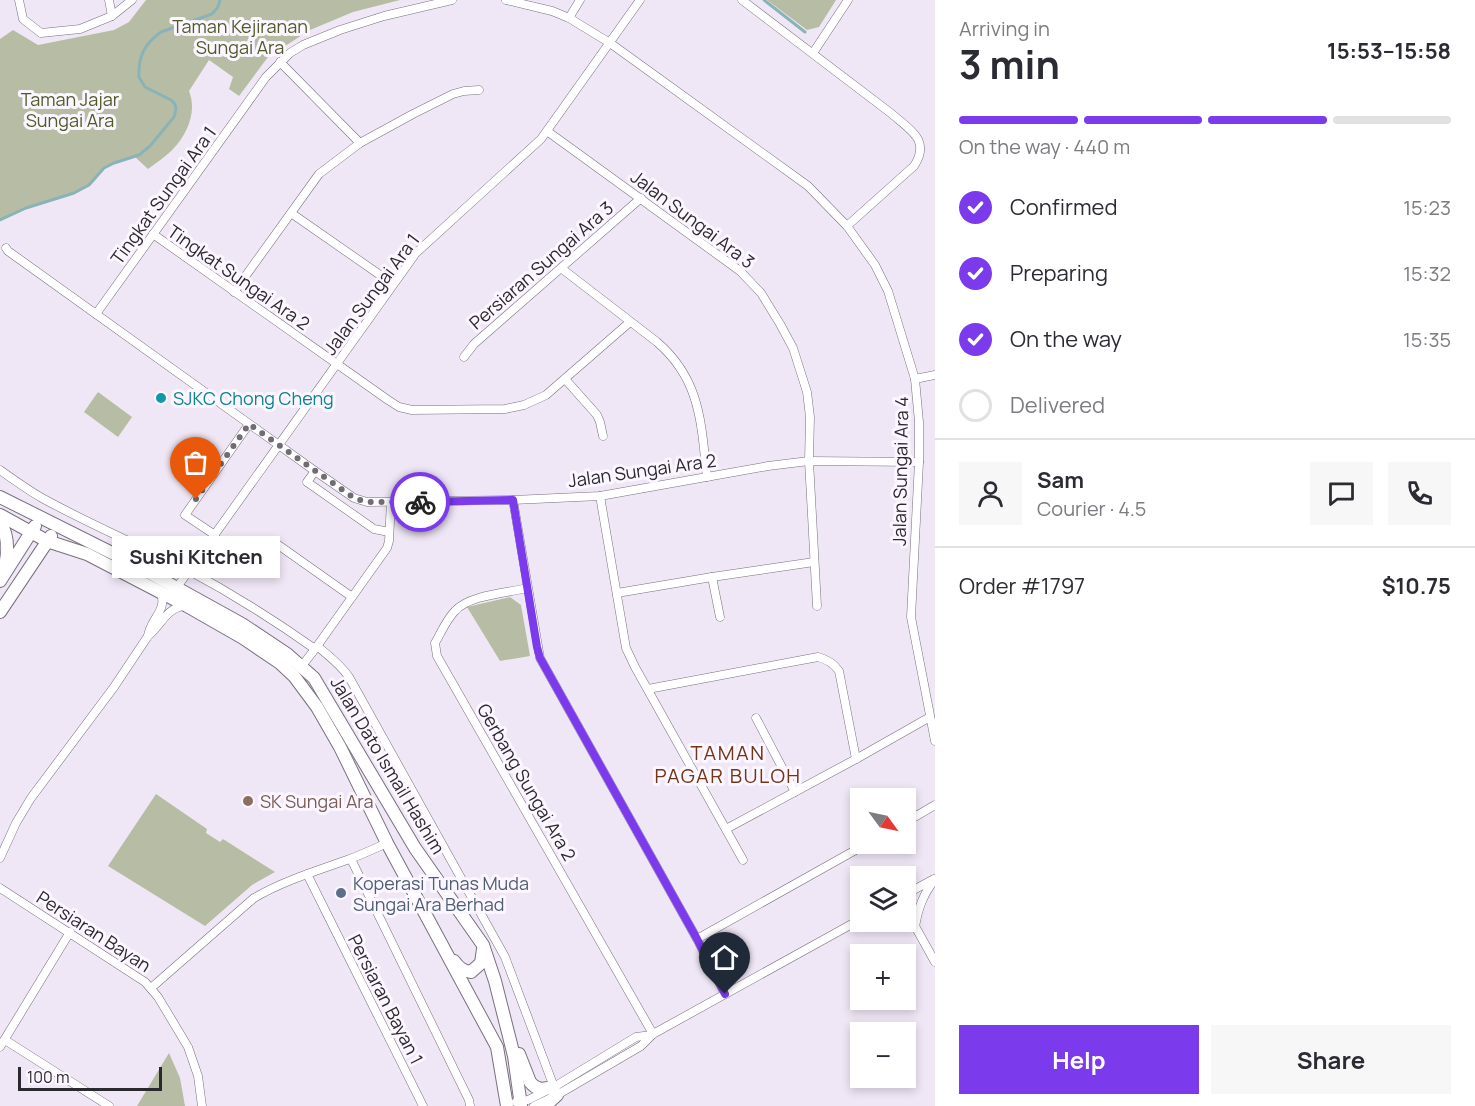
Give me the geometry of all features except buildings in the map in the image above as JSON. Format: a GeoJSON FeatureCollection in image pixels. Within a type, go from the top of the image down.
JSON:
{"type":"FeatureCollection","features":[{"type":"Feature","properties":{"kind":"main road","name":"Jalan Dato Ismail Hashim"},"geometry":{"type":"LineString","coordinates":[[0,497],[57,525],[169,592],[187,606],[243,638],[280,663],[294,676],[340,747],[387,843],[497,1047],[507,1105]]}},
{"type":"Feature","properties":{"kind":"main road","name":"Jalan Dato Ismail Hashim"},"geometry":{"type":"LineString","coordinates":[[0,515],[47,541],[87,554],[242,624],[287,654],[314,678],[415,848],[483,945],[495,981],[514,1056],[521,1104]]}},
{"type":"Feature","properties":{"kind":"main road"},"geometry":{"type":"LineString","coordinates":[[1,580],[41,517]]}},
{"type":"Feature","properties":{"kind":"main road"},"geometry":{"type":"LineString","coordinates":[[0,522],[5,532],[8,550],[1,580]]}},
{"type":"Feature","properties":{"kind":"main road"},"geometry":{"type":"LineString","coordinates":[[0,612],[57,525]]}},
{"type":"Feature","properties":{"kind":"main road"},"geometry":{"type":"LineString","coordinates":[[444,949],[459,967],[471,972],[482,963],[483,945]]}},
{"type":"Feature","properties":{"kind":"main road"},"geometry":{"type":"LineString","coordinates":[[501,1005],[530,1082],[536,1088],[555,1091],[545,1106]]}},
{"type":"Feature","properties":{"kind":"street"},"geometry":{"type":"LineString","coordinates":[[19,0],[23,19],[41,33],[80,29],[112,16],[132,0]]}},
{"type":"Feature","properties":{"kind":"street"},"geometry":{"type":"LineString","coordinates":[[109,0],[112,16]]}},
{"type":"Feature","properties":{"kind":"street","name":"Tingkat Sungai Ara 1"},"geometry":{"type":"LineString","coordinates":[[96,314],[266,77],[290,53],[303,45],[340,30],[384,16],[452,0]]}},
{"type":"Feature","properties":{"kind":"street"},"geometry":{"type":"LineString","coordinates":[[507,0],[552,11],[569,18],[610,43]]}},
{"type":"Feature","properties":{"kind":"street"},"geometry":{"type":"LineString","coordinates":[[569,18],[580,0]]}},
{"type":"Feature","properties":{"kind":"street","name":"Jalan Sungai Ara 1"},"geometry":{"type":"LineString","coordinates":[[169,592],[215,535],[422,246],[533,148],[548,131],[640,0]]}},
{"type":"Feature","properties":{"kind":"street"},"geometry":{"type":"LineString","coordinates":[[742,0],[892,114],[920,141],[920,158],[915,166],[847,226]]}},
{"type":"Feature","properties":{"kind":"street"},"geometry":{"type":"LineString","coordinates":[[813,53],[848,0]]}},
{"type":"Feature","properties":{"kind":"street","name":"Jalan Sungai Ara 4"},"geometry":{"type":"LineString","coordinates":[[610,43],[808,186],[847,226],[875,265],[888,291],[915,380],[919,422],[919,462],[910,617],[935,741]]}},
{"type":"Feature","properties":{"kind":"street"},"geometry":{"type":"LineString","coordinates":[[280,62],[360,143]]}},
{"type":"Feature","properties":{"kind":"street"},"geometry":{"type":"LineString","coordinates":[[234,292],[319,174],[360,143],[453,94],[479,90]]}},
{"type":"Feature","properties":{"kind":"street","name":"Jalan Sungai Ara 3"},"geometry":{"type":"LineString","coordinates":[[548,131],[740,271],[761,293],[780,324],[793,348],[807,392],[810,417],[809,461],[813,562],[817,606]]}},
{"type":"Feature","properties":{"kind":"street","name":"Persiaran Sungai Ara 3"},"geometry":{"type":"LineString","coordinates":[[464,357],[474,344],[641,198]]}},
{"type":"Feature","properties":{"kind":"street"},"geometry":{"type":"LineString","coordinates":[[291,213],[393,284]]}},
{"type":"Feature","properties":{"kind":"street","name":"Tingkat Sungai Ara 2"},"geometry":{"type":"LineString","coordinates":[[153,234],[336,365],[399,407],[412,410],[505,409],[524,405],[546,395],[630,322]]}},
{"type":"Feature","properties":{"kind":"street"},"geometry":{"type":"LineString","coordinates":[[6,248],[279,445]]}},
{"type":"Feature","properties":{"kind":"street"},"geometry":{"type":"LineString","coordinates":[[561,268],[669,353],[681,367],[694,394],[700,419],[707,477]]}},
{"type":"Feature","properties":{"kind":"street"},"geometry":{"type":"LineString","coordinates":[[915,380],[935,375]]}},
{"type":"Feature","properties":{"kind":"street"},"geometry":{"type":"LineString","coordinates":[[565,379],[597,415],[603,436]]}},
{"type":"Feature","properties":{"kind":"street"},"geometry":{"type":"LineString","coordinates":[[215,535],[185,515],[249,424]]}},
{"type":"Feature","properties":{"kind":"street","name":"Jalan Sungai Ara 2"},"geometry":{"type":"LineString","coordinates":[[279,445],[354,498],[367,502],[600,496],[768,466],[809,461],[919,462]]}},
{"type":"Feature","properties":{"kind":"street"},"geometry":{"type":"LineString","coordinates":[[0,470],[40,497],[189,570],[269,616],[335,660],[343,668],[505,957],[555,1091]]}},
{"type":"Feature","properties":{"kind":"street"},"geometry":{"type":"LineString","coordinates":[[315,471],[307,482],[374,529],[389,532]]}},
{"type":"Feature","properties":{"kind":"street"},"geometry":{"type":"LineString","coordinates":[[600,496],[626,648],[743,860]]}},
{"type":"Feature","properties":{"kind":"street"},"geometry":{"type":"LineString","coordinates":[[513,500],[540,658],[697,939],[725,994]]}},
{"type":"Feature","properties":{"kind":"street"},"geometry":{"type":"LineString","coordinates":[[301,667],[387,548],[391,502]]}},
{"type":"Feature","properties":{"kind":"street"},"geometry":{"type":"LineString","coordinates":[[274,542],[352,597]]}},
{"type":"Feature","properties":{"kind":"street"},"geometry":{"type":"LineString","coordinates":[[617,593],[813,562]]}},
{"type":"Feature","properties":{"kind":"street"},"geometry":{"type":"LineString","coordinates":[[712,577],[720,617]]}},
{"type":"Feature","properties":{"kind":"street","name":"Gerbang Sungai Ara 2"},"geometry":{"type":"LineString","coordinates":[[527,588],[463,604],[454,611],[435,643],[437,656],[653,1034]]}},
{"type":"Feature","properties":{"kind":"street"},"geometry":{"type":"LineString","coordinates":[[148,636],[149,628],[169,592]]}},
{"type":"Feature","properties":{"kind":"street"},"geometry":{"type":"LineString","coordinates":[[0,858],[16,823],[31,798],[114,687],[148,636],[154,632],[169,612],[176,607],[187,606]]}},
{"type":"Feature","properties":{"kind":"street"},"geometry":{"type":"LineString","coordinates":[[648,689],[818,657],[823,658],[836,666],[839,671],[856,759]]}},
{"type":"Feature","properties":{"kind":"street"},"geometry":{"type":"LineString","coordinates":[[726,829],[930,717]]}},
{"type":"Feature","properties":{"kind":"street"},"geometry":{"type":"LineString","coordinates":[[756,718],[795,792]]}},
{"type":"Feature","properties":{"kind":"street"},"geometry":{"type":"LineString","coordinates":[[916,816],[935,806]]}},
{"type":"Feature","properties":{"kind":"street"},"geometry":{"type":"LineString","coordinates":[[151,988],[254,898],[307,874],[351,859],[387,843]]}},
{"type":"Feature","properties":{"kind":"street"},"geometry":{"type":"LineString","coordinates":[[697,939],[850,853]]}},
{"type":"Feature","properties":{"kind":"street"},"geometry":{"type":"LineString","coordinates":[[351,859],[403,962],[470,1106]]}},
{"type":"Feature","properties":{"kind":"street","name":"Persiaran Bayan 1"},"geometry":{"type":"LineString","coordinates":[[307,874],[423,1106]]}},
{"type":"Feature","properties":{"kind":"street"},"geometry":{"type":"LineString","coordinates":[[916,889],[935,879]]}},
{"type":"Feature","properties":{"kind":"street"},"geometry":{"type":"LineString","coordinates":[[916,921],[922,899],[935,879]]}},
{"type":"Feature","properties":{"kind":"street","name":"Persiaran Bayan"},"geometry":{"type":"LineString","coordinates":[[1,891],[70,932],[146,982],[159,997],[188,1047],[198,1076],[202,1106]]}},
{"type":"Feature","properties":{"kind":"street"},"geometry":{"type":"LineString","coordinates":[[534,1106],[555,1091],[641,1046],[653,1034],[850,925]]}},
{"type":"Feature","properties":{"kind":"street"},"geometry":{"type":"LineString","coordinates":[[916,929],[935,962]]}},
{"type":"Feature","properties":{"kind":"street"},"geometry":{"type":"LineString","coordinates":[[70,932],[2,1043],[109,1106]]}},
{"type":"Feature","properties":{"kind":"street"},"geometry":{"type":"LineString","coordinates":[[507,1105],[521,1104],[541,1094],[555,1091]]}},
{"type":"Feature","properties":{"kind":"green space","name":"Taman Jajar Sungai Ara"},"geometry":{"type":"Polygon","coordinates":[[[146,0],[400,0],[353,12],[310,30],[268,57],[239,96],[229,89],[233,77],[209,60],[189,91],[192,106],[187,129],[171,151],[148,169],[135,157],[114,163],[104,168],[89,185],[74,193],[26,208],[0,220],[0,39],[13,30],[38,45],[114,30],[129,22],[146,0]]]}},
{"type":"Feature","properties":{"kind":"green space"},"geometry":{"type":"Polygon","coordinates":[[[767,0],[836,0],[819,27],[807,30],[767,0]]]}},
{"type":"Feature","properties":{"kind":"green space"},"geometry":{"type":"Polygon","coordinates":[[[98,392],[132,417],[118,437],[84,412],[98,392]]]}},
{"type":"Feature","properties":{"kind":"green space"},"geometry":{"type":"Polygon","coordinates":[[[510,597],[521,605],[530,656],[500,661],[467,607],[510,597]]]}},
{"type":"Feature","properties":{"kind":"green space"},"geometry":{"type":"Polygon","coordinates":[[[156,794],[207,829],[206,833],[220,842],[223,839],[275,872],[252,885],[205,926],[108,866],[156,794]]]}},
{"type":"Feature","properties":{"kind":"green space"},"geometry":{"type":"Polygon","coordinates":[[[169,1053],[180,1078],[185,1106],[137,1106],[169,1053]]]}},
{"type":"Feature","properties":{"kind":"waterway"},"geometry":{"type":"LineString","coordinates":[[0,220],[26,208],[74,193],[89,185],[104,168],[139,155],[150,146],[174,117],[176,109],[171,100],[145,87],[139,77],[143,52],[150,41],[161,32],[212,14],[220,0]]}},
{"type":"Feature","properties":{"kind":"waterway"},"geometry":{"type":"LineString","coordinates":[[764,0],[805,32]]}},
{"type":"Feature","properties":{"kind":"way so far"},"geometry":{"type":"LineString","coordinates":[[196,499],[249,424],[354,498],[367,502],[420,502]]}},
{"type":"Feature","properties":{"kind":"place","name":"SJKC Chong Cheng"},"geometry":{"type":"Point","coordinates":[161,398]}},
{"type":"Feature","properties":{"kind":"place","name":"Sushi Kitchen"},"geometry":{"type":"Point","coordinates":[196,499]}},
{"type":"Feature","properties":{"kind":"place","name":"SK Sungai Ara"},"geometry":{"type":"Point","coordinates":[248,801]}},
{"type":"Feature","properties":{"kind":"place","name":"Koperasi Tunas Muda Sungai Ara Berhad"},"geometry":{"type":"Point","coordinates":[341,893]}},
{"type":"Feature","properties":{"kind":"district","name":"TAMAN PAGAR BULOH"},"geometry":{"type":"Point","coordinates":[728,764]}},
{"type":"Feature","properties":{"kind":"route"},"geometry":{"type":"LineString","coordinates":[[420,502],[513,500],[540,658],[697,939],[725,994]]}},
{"type":"Feature","properties":{"kind":"park label","name":"Taman Kejiranan Sungai Ara"},"geometry":{"type":"Point","coordinates":[240,36]}}]}
